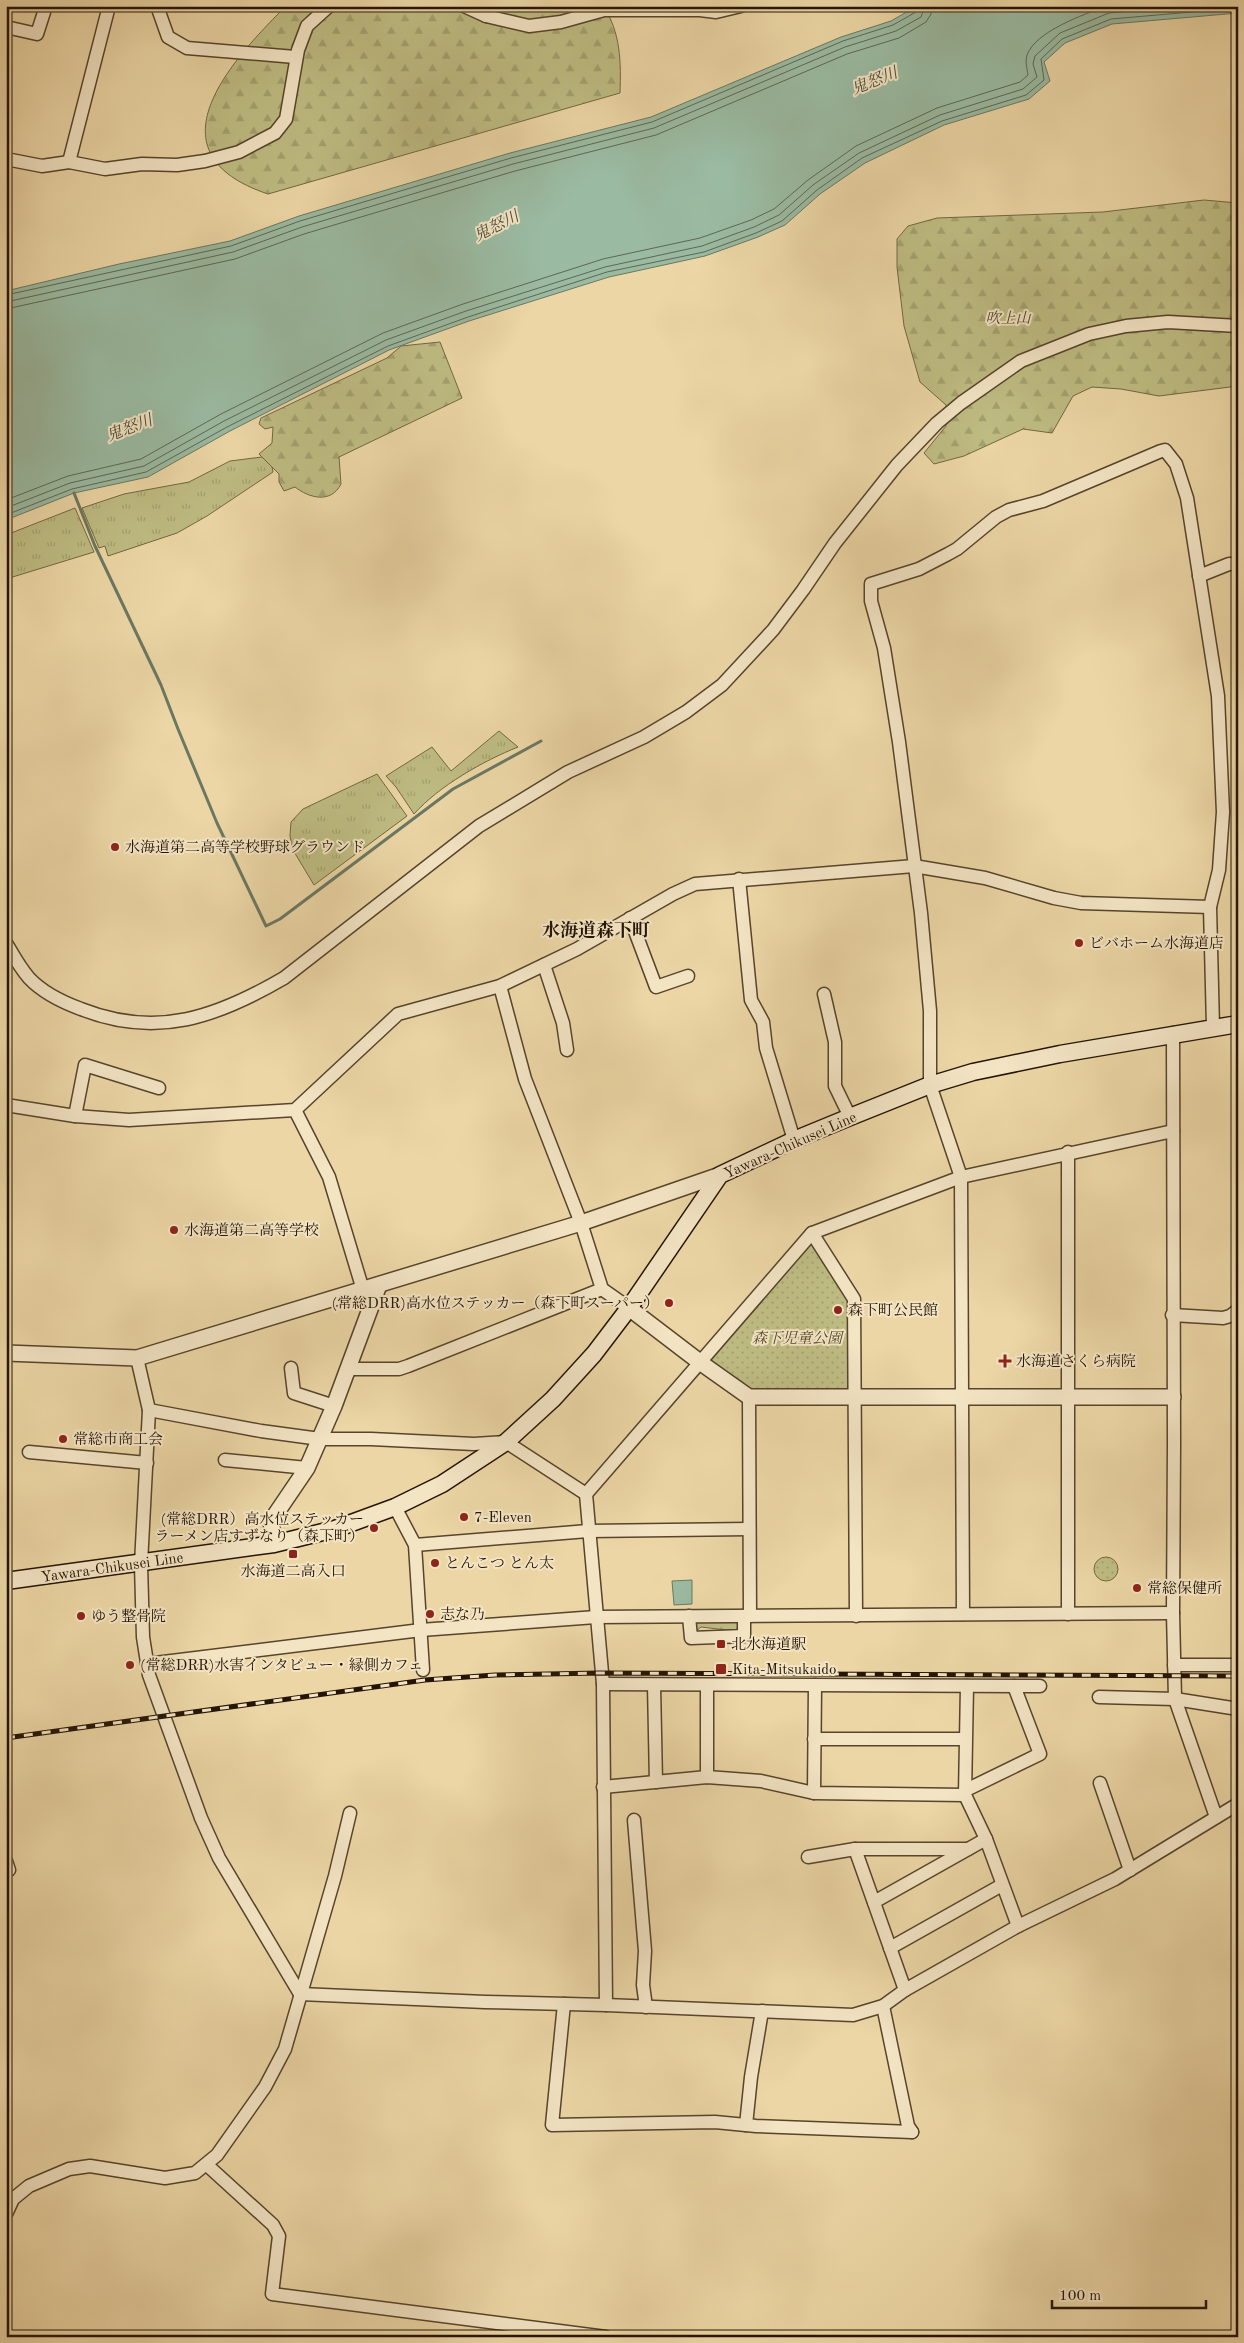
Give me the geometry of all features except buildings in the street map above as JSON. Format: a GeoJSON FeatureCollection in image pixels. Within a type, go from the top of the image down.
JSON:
{"type":"FeatureCollection","features":[{"type":"Feature","properties":{"kind":"main road","name":"Yawara-Chikusei Line"},"geometry":{"type":"LineString","coordinates":[[6,1581],[142,1564],[274,1544],[335,1529],[395,1507],[442,1484],[506,1442],[530,1422],[574,1377],[629,1308],[720,1175],[794,1140],[930,1085],[982,1070],[1173,1033],[1238,1024]]}},
{"type":"Feature","properties":{"kind":"street"},"geometry":{"type":"LineString","coordinates":[[6,27],[37,34],[46,6]]}},
{"type":"Feature","properties":{"kind":"street"},"geometry":{"type":"LineString","coordinates":[[69,162],[109,6]]}},
{"type":"Feature","properties":{"kind":"street"},"geometry":{"type":"LineString","coordinates":[[157,6],[168,37],[187,48],[296,57]]}},
{"type":"Feature","properties":{"kind":"street"},"geometry":{"type":"LineString","coordinates":[[6,159],[42,166],[69,162],[105,169],[142,164],[177,165],[205,161],[239,152],[275,133],[286,119],[296,57],[307,26],[329,6]]}},
{"type":"Feature","properties":{"kind":"street"},"geometry":{"type":"LineString","coordinates":[[464,6],[488,11],[529,26],[561,22],[606,8],[716,12],[741,6]]}},
{"type":"Feature","properties":{"kind":"street"},"geometry":{"type":"LineString","coordinates":[[6,943],[28,978],[42,990],[63,1002],[91,1013],[122,1021],[155,1025],[200,1016],[254,996],[284,978],[479,826],[568,772],[644,737],[686,712],[722,685],[773,630],[804,590],[835,543],[897,465],[937,423],[961,403],[1021,361],[1089,334],[1126,326],[1168,322],[1238,326]]}},
{"type":"Feature","properties":{"kind":"street"},"geometry":{"type":"LineString","coordinates":[[963,1614],[961,1176],[930,1085],[929,996],[914,866],[899,742],[884,648],[871,602],[871,584],[919,569],[953,552],[996,516],[1009,510],[1043,501],[1161,450],[1165,450],[1171,456],[1182,481],[1191,522],[1218,696],[1223,812],[1219,870],[1210,907],[1214,1027]]}},
{"type":"Feature","properties":{"kind":"street"},"geometry":{"type":"LineString","coordinates":[[1199,576],[1229,564],[1238,564]]}},
{"type":"Feature","properties":{"kind":"street"},"geometry":{"type":"LineString","coordinates":[[6,1105],[75,1116],[151,1120],[295,1110],[398,1014],[500,986],[577,949],[673,894],[695,884],[914,866],[985,878],[1054,898],[1081,903],[1210,907]]}},
{"type":"Feature","properties":{"kind":"street"},"geometry":{"type":"LineString","coordinates":[[739,879],[751,1000],[763,1022],[766,1048],[794,1140]]}},
{"type":"Feature","properties":{"kind":"street"},"geometry":{"type":"LineString","coordinates":[[630,918],[656,987],[688,976]]}},
{"type":"Feature","properties":{"kind":"street"},"geometry":{"type":"LineString","coordinates":[[544,965],[562,1023],[567,1050]]}},
{"type":"Feature","properties":{"kind":"street"},"geometry":{"type":"LineString","coordinates":[[500,986],[525,1079],[581,1223],[602,1289],[749,1397],[1173,1397]]}},
{"type":"Feature","properties":{"kind":"street"},"geometry":{"type":"LineString","coordinates":[[824,994],[834,1042],[836,1086],[850,1117]]}},
{"type":"Feature","properties":{"kind":"street"},"geometry":{"type":"LineString","coordinates":[[1173,1033],[1174,1665],[1176,1699],[1216,1817]]}},
{"type":"Feature","properties":{"kind":"street"},"geometry":{"type":"LineString","coordinates":[[75,1116],[85,1065],[159,1088]]}},
{"type":"Feature","properties":{"kind":"street"},"geometry":{"type":"LineString","coordinates":[[295,1110],[329,1177],[363,1290]]}},
{"type":"Feature","properties":{"kind":"street"},"geometry":{"type":"LineString","coordinates":[[606,2005],[603,1684],[586,1494],[812,1233],[961,1176],[1172,1131]]}},
{"type":"Feature","properties":{"kind":"street"},"geometry":{"type":"LineString","coordinates":[[1068,1152],[1068,1614]]}},
{"type":"Feature","properties":{"kind":"street"},"geometry":{"type":"LineString","coordinates":[[6,1353],[137,1358],[581,1223],[720,1175]]}},
{"type":"Feature","properties":{"kind":"street"},"geometry":{"type":"LineString","coordinates":[[812,1233],[854,1299],[856,1616]]}},
{"type":"Feature","properties":{"kind":"street"},"geometry":{"type":"LineString","coordinates":[[274,1544],[271,1521],[307,1468],[334,1406],[379,1285]]}},
{"type":"Feature","properties":{"kind":"street"},"geometry":{"type":"LineString","coordinates":[[348,1369],[399,1369],[602,1289]]}},
{"type":"Feature","properties":{"kind":"street"},"geometry":{"type":"LineString","coordinates":[[1172,1314],[1223,1318],[1230,1316],[1238,1310]]}},
{"type":"Feature","properties":{"kind":"street"},"geometry":{"type":"LineString","coordinates":[[137,1358],[149,1410],[142,1564],[143,1637],[149,1675],[201,1818],[220,1858],[300,1994]]}},
{"type":"Feature","properties":{"kind":"street"},"geometry":{"type":"LineString","coordinates":[[291,1368],[294,1393],[334,1406]]}},
{"type":"Feature","properties":{"kind":"street"},"geometry":{"type":"LineString","coordinates":[[689,1616],[691,1638],[744,1636],[747,1616],[749,1529],[749,1397]]}},
{"type":"Feature","properties":{"kind":"street"},"geometry":{"type":"LineString","coordinates":[[149,1410],[261,1431],[320,1439],[371,1439],[474,1444],[506,1442],[586,1494]]}},
{"type":"Feature","properties":{"kind":"street"},"geometry":{"type":"LineString","coordinates":[[29,1452],[147,1463]]}},
{"type":"Feature","properties":{"kind":"street"},"geometry":{"type":"LineString","coordinates":[[225,1460],[307,1468]]}},
{"type":"Feature","properties":{"kind":"street"},"geometry":{"type":"LineString","coordinates":[[395,1507],[415,1545],[423,1670]]}},
{"type":"Feature","properties":{"kind":"street"},"geometry":{"type":"LineString","coordinates":[[415,1545],[588,1531],[749,1529]]}},
{"type":"Feature","properties":{"kind":"street"},"geometry":{"type":"LineString","coordinates":[[148,1664],[421,1630],[596,1617],[1173,1613]]}},
{"type":"Feature","properties":{"kind":"street"},"geometry":{"type":"LineString","coordinates":[[1174,1665],[1238,1665]]}},
{"type":"Feature","properties":{"kind":"street"},"geometry":{"type":"LineString","coordinates":[[603,1684],[1040,1686]]}},
{"type":"Feature","properties":{"kind":"street"},"geometry":{"type":"LineString","coordinates":[[654,1685],[656,1782]]}},
{"type":"Feature","properties":{"kind":"street"},"geometry":{"type":"LineString","coordinates":[[707,1685],[707,1777]]}},
{"type":"Feature","properties":{"kind":"street"},"geometry":{"type":"LineString","coordinates":[[814,1793],[815,1685]]}},
{"type":"Feature","properties":{"kind":"street"},"geometry":{"type":"LineString","coordinates":[[966,1686],[965,1792],[986,1839],[1018,1926]]}},
{"type":"Feature","properties":{"kind":"street"},"geometry":{"type":"LineString","coordinates":[[603,1786],[707,1777],[761,1781],[814,1793],[965,1792],[1040,1754],[1014,1686]]}},
{"type":"Feature","properties":{"kind":"street"},"geometry":{"type":"LineString","coordinates":[[1098,1697],[1176,1699],[1238,1709]]}},
{"type":"Feature","properties":{"kind":"street"},"geometry":{"type":"LineString","coordinates":[[814,1739],[965,1740]]}},
{"type":"Feature","properties":{"kind":"street"},"geometry":{"type":"LineString","coordinates":[[1100,1783],[1130,1870]]}},
{"type":"Feature","properties":{"kind":"street"},"geometry":{"type":"LineString","coordinates":[[300,1994],[853,2015],[882,2006],[905,1990],[1018,1926],[1130,1870],[1169,1848],[1238,1804]]}},
{"type":"Feature","properties":{"kind":"street"},"geometry":{"type":"LineString","coordinates":[[6,2214],[13,2199],[29,2186],[69,2169],[90,2166],[165,2178],[195,2172],[217,2155],[276,2069],[286,2049],[300,1994],[335,1876],[350,1813]]}},
{"type":"Feature","properties":{"kind":"street"},"geometry":{"type":"LineString","coordinates":[[634,1820],[645,1951],[643,1985],[646,2007]]}},
{"type":"Feature","properties":{"kind":"street"},"geometry":{"type":"LineString","coordinates":[[874,1902],[986,1839]]}},
{"type":"Feature","properties":{"kind":"street"},"geometry":{"type":"LineString","coordinates":[[808,1857],[855,1849],[968,1848]]}},
{"type":"Feature","properties":{"kind":"street"},"geometry":{"type":"LineString","coordinates":[[855,1849],[905,1990]]}},
{"type":"Feature","properties":{"kind":"street"},"geometry":{"type":"LineString","coordinates":[[6,1861],[9,1870],[6,1870]]}},
{"type":"Feature","properties":{"kind":"street"},"geometry":{"type":"LineString","coordinates":[[890,1948],[1002,1885]]}},
{"type":"Feature","properties":{"kind":"street"},"geometry":{"type":"LineString","coordinates":[[564,2004],[552,2125],[715,2122],[912,2132],[908,2126],[882,2006]]}},
{"type":"Feature","properties":{"kind":"street"},"geometry":{"type":"LineString","coordinates":[[746,2125],[751,2077],[762,2011]]}},
{"type":"Feature","properties":{"kind":"street"},"geometry":{"type":"LineString","coordinates":[[207,2164],[273,2226],[279,2236],[272,2294],[606,2337]]}},
{"type":"Feature","properties":{"kind":"green space"},"geometry":{"type":"Polygon","coordinates":[[[286,6],[603,6],[617,37],[620,59],[620,93],[268,194],[231,176],[211,155],[205,131],[210,106],[224,79],[242,53],[286,6]]]}},
{"type":"Feature","properties":{"kind":"green space","name":"吹上山"},"geometry":{"type":"Polygon","coordinates":[[[1204,200],[1238,203],[1238,386],[1159,396],[1121,389],[1092,387],[1073,396],[1052,433],[1023,429],[964,456],[934,464],[924,453],[946,426],[946,405],[920,382],[904,326],[897,267],[897,239],[908,226],[937,218],[1103,212],[1204,200]]]}},
{"type":"Feature","properties":{"kind":"green space"},"geometry":{"type":"Polygon","coordinates":[[[440,342],[462,398],[339,457],[341,484],[332,494],[326,497],[313,496],[295,487],[284,491],[279,482],[279,474],[259,454],[272,443],[273,427],[265,429],[259,424],[261,418],[387,358],[401,346],[440,342]]]}},
{"type":"Feature","properties":{"kind":"green space"},"geometry":{"type":"Polygon","coordinates":[[[270,456],[273,472],[207,516],[177,533],[108,556],[105,546],[99,548],[82,508],[124,494],[189,482],[230,461],[270,456]]]}},
{"type":"Feature","properties":{"kind":"green space"},"geometry":{"type":"Polygon","coordinates":[[[75,508],[94,552],[6,579],[6,535],[75,508]]]}},
{"type":"Feature","properties":{"kind":"green space"},"geometry":{"type":"Polygon","coordinates":[[[499,731],[518,747],[490,759],[462,775],[436,794],[414,814],[396,787],[386,776],[432,747],[451,771],[499,731]]]}},
{"type":"Feature","properties":{"kind":"green space"},"geometry":{"type":"Polygon","coordinates":[[[377,774],[407,816],[314,885],[293,850],[290,836],[291,822],[303,809],[377,774]]]}},
{"type":"Feature","properties":{"kind":"green space","name":"森下児童公園"},"geometry":{"type":"Polygon","coordinates":[[[810,1243],[850,1298],[850,1392],[751,1392],[708,1359],[810,1243]]]}},
{"type":"Feature","properties":{"kind":"green space"},"geometry":{"type":"Polygon","coordinates":[[[1106,1557],[1115,1560],[1118,1569],[1115,1578],[1106,1581],[1097,1578],[1094,1569],[1097,1560],[1106,1557]]]}},
{"type":"Feature","properties":{"kind":"green space"},"geometry":{"type":"Polygon","coordinates":[[[696,1620],[736,1620],[739,1626],[735,1631],[701,1627],[696,1631],[696,1620]]]}},
{"type":"Feature","properties":{"kind":"water","name":"鬼怒川"},"geometry":{"type":"Polygon","coordinates":[[[917,6],[1238,6],[1238,13],[1112,24],[1065,43],[1044,62],[1050,81],[1029,99],[944,125],[865,163],[820,194],[785,225],[705,256],[609,277],[469,321],[389,350],[230,431],[148,477],[74,493],[6,520],[6,291],[119,264],[230,241],[299,216],[510,153],[651,117],[841,37],[891,21],[917,6]]]}},
{"type":"Feature","properties":{"kind":"water"},"geometry":{"type":"Polygon","coordinates":[[[692,1580],[692,1604],[674,1605],[672,1581],[692,1580]]]}},
{"type":"Feature","properties":{"kind":"waterway"},"geometry":{"type":"LineString","coordinates":[[74,493],[95,546],[161,685],[217,823],[266,926],[280,919],[453,789],[541,741]]}},
{"type":"Feature","properties":{"kind":"railway"},"geometry":{"type":"LineString","coordinates":[[6,1738],[425,1680],[495,1675],[600,1673],[1238,1676]]}},
{"type":"Feature","properties":{"kind":"place","name":"水海道第二高等学校野球グラウンド"},"geometry":{"type":"Point","coordinates":[115,847]}},
{"type":"Feature","properties":{"kind":"place","name":"ビバホーム水海道店"},"geometry":{"type":"Point","coordinates":[1079,943]}},
{"type":"Feature","properties":{"kind":"place","name":"水海道第二高等学校"},"geometry":{"type":"Point","coordinates":[174,1230]}},
{"type":"Feature","properties":{"kind":"place","name":"(常総DRR)高水位ステッカー（森下町スーパー）"},"geometry":{"type":"Point","coordinates":[669,1303]}},
{"type":"Feature","properties":{"kind":"place","name":"森下町公民館"},"geometry":{"type":"Point","coordinates":[838,1310]}},
{"type":"Feature","properties":{"kind":"place","name":"水海道さくら病院"},"geometry":{"type":"Point","coordinates":[1005,1361]}},
{"type":"Feature","properties":{"kind":"place","name":"常総市商工会"},"geometry":{"type":"Point","coordinates":[63,1439]}},
{"type":"Feature","properties":{"kind":"place","name":"7-Eleven"},"geometry":{"type":"Point","coordinates":[464,1517]}},
{"type":"Feature","properties":{"kind":"place","name":"(常総DRR）高水位ステッカー ラーメン店すずなり（森下町）"},"geometry":{"type":"Point","coordinates":[374,1528]}},
{"type":"Feature","properties":{"kind":"place","name":"水海道二高入口"},"geometry":{"type":"Point","coordinates":[293,1554]}},
{"type":"Feature","properties":{"kind":"place","name":"とんこつ とん太"},"geometry":{"type":"Point","coordinates":[435,1563]}},
{"type":"Feature","properties":{"kind":"place","name":"常総保健所"},"geometry":{"type":"Point","coordinates":[1137,1588]}},
{"type":"Feature","properties":{"kind":"place","name":"志な乃"},"geometry":{"type":"Point","coordinates":[430,1614]}},
{"type":"Feature","properties":{"kind":"place","name":"ゆう整骨院"},"geometry":{"type":"Point","coordinates":[81,1616]}},
{"type":"Feature","properties":{"kind":"place","name":"北水海道駅"},"geometry":{"type":"Point","coordinates":[721,1644]}},
{"type":"Feature","properties":{"kind":"place","name":"(常総DRR)水害インタビュー・縁側カフェ"},"geometry":{"type":"Point","coordinates":[130,1665]}},
{"type":"Feature","properties":{"kind":"place","name":"Kita-Mitsukaido"},"geometry":{"type":"Point","coordinates":[721,1669]}},
{"type":"Feature","properties":{"kind":"district","name":"水海道森下町"},"geometry":{"type":"Point","coordinates":[596,930]}}]}
